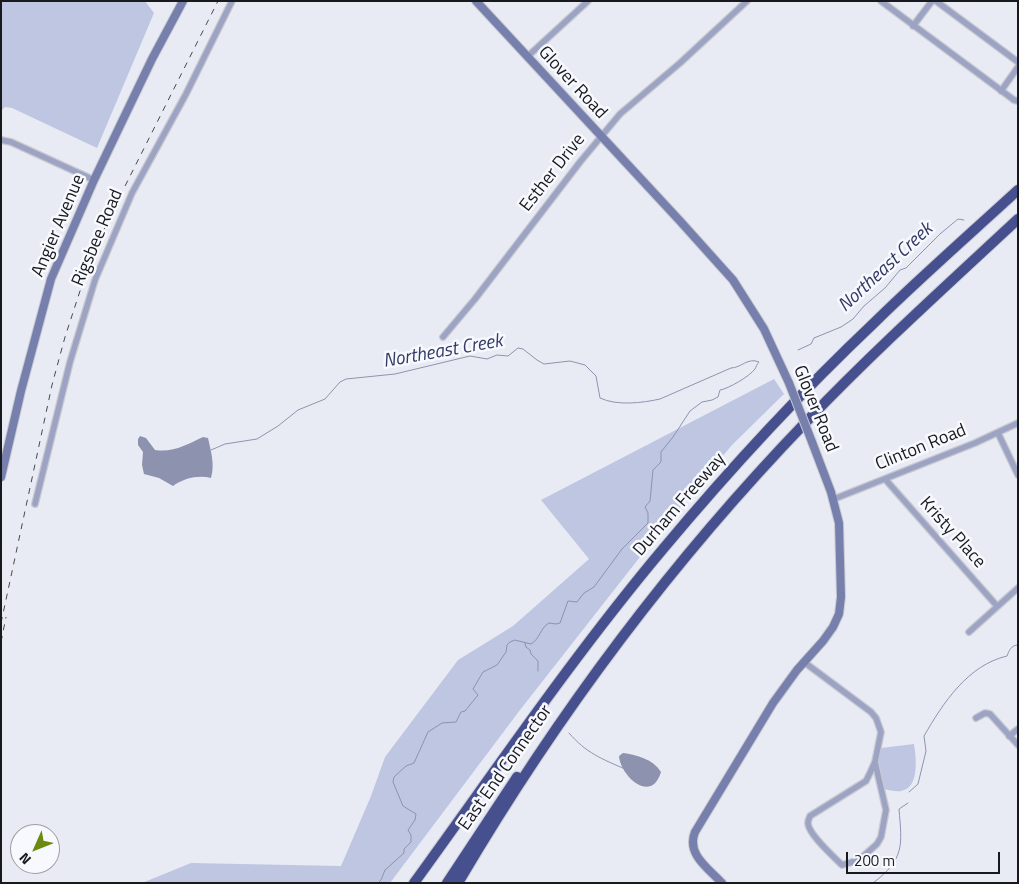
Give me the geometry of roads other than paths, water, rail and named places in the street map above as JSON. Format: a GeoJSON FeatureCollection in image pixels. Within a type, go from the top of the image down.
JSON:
{"type":"FeatureCollection","features":[{"type":"Feature","properties":{"kind":"highway","name":"Durham Freeway"},"geometry":{"type":"LineString","coordinates":[[414,883],[575,659],[663,548],[725,477],[873,323],[1018,190]]}},
{"type":"Feature","properties":{"kind":"highway"},"geometry":{"type":"LineString","coordinates":[[458,883],[511,798],[594,674],[681,564],[780,450],[871,356],[1018,219]]}},
{"type":"Feature","properties":{"kind":"highway","name":"East End Connector"},"geometry":{"type":"LineString","coordinates":[[447,883],[514,781],[594,674]]}},
{"type":"Feature","properties":{"kind":"highway"},"geometry":{"type":"LineString","coordinates":[[409,883],[437,851]]}},
{"type":"Feature","properties":{"kind":"street","name":"Angier Avenue"},"geometry":{"type":"LineString","coordinates":[[1,476],[47,292],[94,180],[183,1]]}},
{"type":"Feature","properties":{"kind":"street","name":"Rigsbee Road"},"geometry":{"type":"LineString","coordinates":[[35,504],[70,362],[95,280],[132,194],[186,94],[232,1]]}},
{"type":"Feature","properties":{"kind":"street","name":"Glover Road"},"geometry":{"type":"LineString","coordinates":[[476,1],[733,280],[764,329],[788,383],[834,499],[840,541],[841,597],[840,608],[833,627],[773,703],[693,835],[692,843],[695,852],[722,883]]}},
{"type":"Feature","properties":{"kind":"street"},"geometry":{"type":"LineString","coordinates":[[527,57],[588,1]]}},
{"type":"Feature","properties":{"kind":"street","name":"Esther Drive"},"geometry":{"type":"LineString","coordinates":[[443,337],[620,114],[680,63],[747,1]]}},
{"type":"Feature","properties":{"kind":"street"},"geometry":{"type":"LineString","coordinates":[[881,1],[1001,91],[1018,101]]}},
{"type":"Feature","properties":{"kind":"street"},"geometry":{"type":"LineString","coordinates":[[913,26],[932,1]]}},
{"type":"Feature","properties":{"kind":"street"},"geometry":{"type":"LineString","coordinates":[[936,1],[1018,62]]}},
{"type":"Feature","properties":{"kind":"street"},"geometry":{"type":"LineString","coordinates":[[1001,91],[1018,67]]}},
{"type":"Feature","properties":{"kind":"street"},"geometry":{"type":"LineString","coordinates":[[1,140],[11,142],[94,180]]}},
{"type":"Feature","properties":{"kind":"street","name":"Clinton Road"},"geometry":{"type":"LineString","coordinates":[[834,499],[998,433],[1018,423]]}},
{"type":"Feature","properties":{"kind":"street"},"geometry":{"type":"LineString","coordinates":[[998,433],[1018,475]]}},
{"type":"Feature","properties":{"kind":"street","name":"Kristy Place"},"geometry":{"type":"LineString","coordinates":[[885,479],[997,606]]}},
{"type":"Feature","properties":{"kind":"street"},"geometry":{"type":"LineString","coordinates":[[968,632],[1018,588]]}},
{"type":"Feature","properties":{"kind":"street"},"geometry":{"type":"LineString","coordinates":[[804,662],[866,708],[876,718],[881,732],[876,762],[886,810],[881,837],[877,844],[859,860],[842,865],[816,838],[809,828],[808,822],[810,816],[866,780],[876,762]]}},
{"type":"Feature","properties":{"kind":"street"},"geometry":{"type":"LineString","coordinates":[[976,718],[985,712],[990,714],[1018,745]]}},
{"type":"Feature","properties":{"kind":"street"},"geometry":{"type":"LineString","coordinates":[[1010,736],[1018,728]]}},
{"type":"Feature","properties":{"kind":"street"},"geometry":{"type":"LineString","coordinates":[[866,780],[879,781]]}},
{"type":"Feature","properties":{"kind":"waterway","name":"Northeast Creek"},"geometry":{"type":"LineString","coordinates":[[798,350],[811,344],[814,338],[841,327],[853,319],[864,306],[885,288],[900,270],[906,268],[940,234],[958,219],[964,220]]}},
{"type":"Feature","properties":{"kind":"waterway"},"geometry":{"type":"LineString","coordinates":[[211,450],[225,444],[257,439],[278,426],[298,410],[325,399],[340,382],[346,379],[395,374],[470,356],[487,359],[497,355],[508,356],[518,348],[523,349],[544,364],[570,361],[585,365],[596,376],[600,398],[622,403],[638,403],[660,399],[731,368],[751,361],[759,362],[749,375],[733,385],[720,390],[718,397],[702,402],[690,411],[661,452],[661,462],[653,470],[650,501],[645,507],[648,513],[648,523],[622,549],[594,587],[584,593],[577,602],[568,601],[560,623],[549,623],[546,625],[531,644],[515,640],[510,642],[497,665],[483,672],[473,689],[478,695],[465,711],[461,712],[456,722],[442,723],[428,732],[414,763],[406,766],[394,777],[393,782],[403,806],[416,814],[415,820],[408,830],[411,835],[411,842],[404,849],[404,853],[385,870],[378,883]]}},
{"type":"Feature","properties":{"kind":"waterway"},"geometry":{"type":"LineString","coordinates":[[525,643],[531,654],[538,661],[538,671]]}},
{"type":"Feature","properties":{"kind":"waterway"},"geometry":{"type":"LineString","coordinates":[[909,792],[918,784],[926,751],[924,736],[939,711],[958,687],[969,677],[980,668],[1007,656],[1012,647],[1018,645]]}},
{"type":"Feature","properties":{"kind":"waterway"},"geometry":{"type":"LineString","coordinates":[[569,733],[588,751],[625,769]]}},
{"type":"Feature","properties":{"kind":"waterway"},"geometry":{"type":"LineString","coordinates":[[873,883],[896,859],[901,842],[899,809],[908,803]]}},
{"type":"Feature","properties":{"kind":"railway"},"geometry":{"type":"LineString","coordinates":[[1,623],[52,385],[80,291],[94,252],[111,214],[218,1]]}},
{"type":"Feature","properties":{"kind":"railway"},"geometry":{"type":"LineString","coordinates":[[1,642],[6,617]]}}]}
